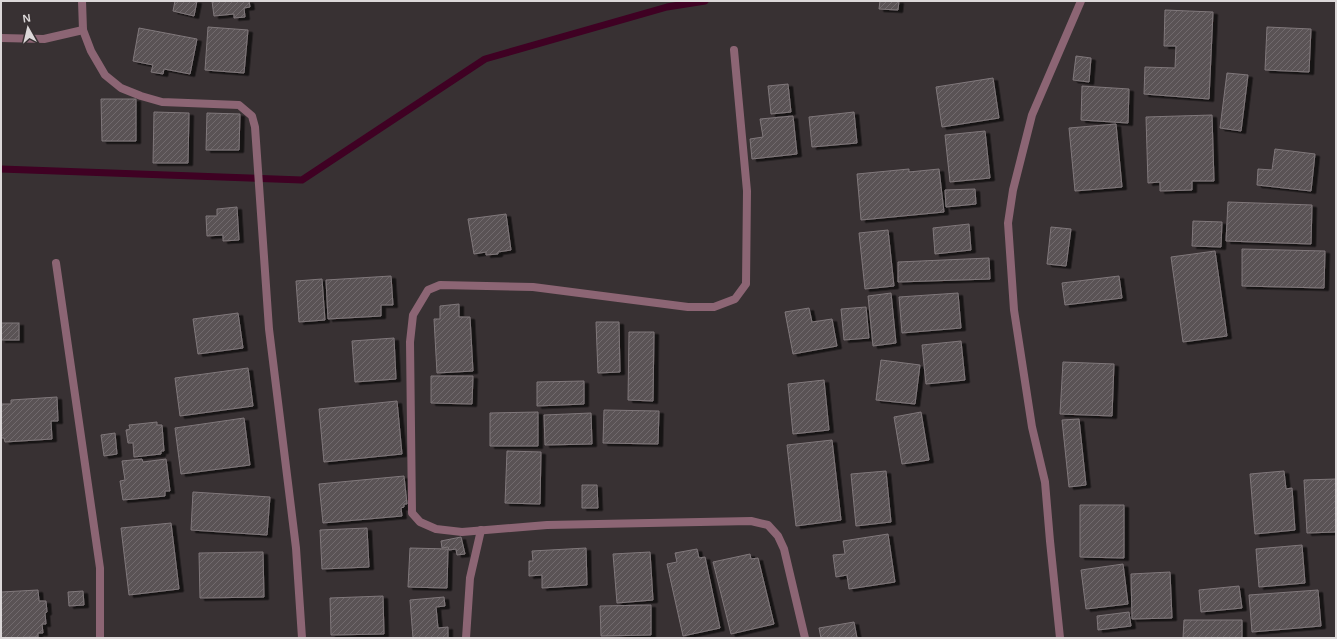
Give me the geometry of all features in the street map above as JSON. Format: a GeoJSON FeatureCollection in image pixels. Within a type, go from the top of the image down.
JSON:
{"type":"FeatureCollection","features":[{"type":"Feature","properties":{"kind":"street"},"geometry":{"type":"LineString","coordinates":[[82,1],[83,30],[91,51],[105,75],[121,88],[162,102],[238,105],[252,116],[255,127],[269,329],[296,548],[302,638]]}},
{"type":"Feature","properties":{"kind":"street"},"geometry":{"type":"LineString","coordinates":[[1060,638],[1045,482],[1032,428],[1014,310],[1008,223],[1013,190],[1032,115],[1081,1]]}},
{"type":"Feature","properties":{"kind":"street"},"geometry":{"type":"LineString","coordinates":[[1,38],[44,39],[83,30]]}},
{"type":"Feature","properties":{"kind":"street"},"geometry":{"type":"LineString","coordinates":[[734,50],[747,190],[746,284],[735,299],[714,307],[688,307],[533,287],[440,285],[428,290],[413,315],[410,342],[412,513],[420,522],[436,529],[462,532],[547,525],[744,521],[768,525],[778,536],[784,549],[805,638]]}},
{"type":"Feature","properties":{"kind":"street"},"geometry":{"type":"LineString","coordinates":[[56,262],[100,568],[100,638]]}},
{"type":"Feature","properties":{"kind":"street"},"geometry":{"type":"LineString","coordinates":[[466,638],[470,578],[481,530]]}},
{"type":"Feature","properties":{"kind":"building"},"geometry":{"type":"Polygon","coordinates":[[[175,1],[197,1],[194,16],[173,11],[175,1]]]}},
{"type":"Feature","properties":{"kind":"building"},"geometry":{"type":"Polygon","coordinates":[[[212,1],[249,1],[250,7],[244,8],[245,17],[234,18],[234,14],[214,16],[212,1]]]}},
{"type":"Feature","properties":{"kind":"building"},"geometry":{"type":"Polygon","coordinates":[[[880,1],[899,1],[898,10],[879,9],[880,1]]]}},
{"type":"Feature","properties":{"kind":"building"},"geometry":{"type":"Polygon","coordinates":[[[1165,10],[1213,12],[1209,99],[1144,94],[1145,67],[1175,68],[1176,46],[1164,46],[1165,10]]]}},
{"type":"Feature","properties":{"kind":"building"},"geometry":{"type":"Polygon","coordinates":[[[208,27],[248,30],[244,73],[205,70],[208,27]]]}},
{"type":"Feature","properties":{"kind":"building"},"geometry":{"type":"Polygon","coordinates":[[[1267,27],[1311,29],[1309,72],[1265,70],[1267,27]]]}},
{"type":"Feature","properties":{"kind":"building"},"geometry":{"type":"Polygon","coordinates":[[[139,28],[197,39],[190,74],[164,69],[163,74],[151,72],[153,65],[133,61],[139,28]]]}},
{"type":"Feature","properties":{"kind":"building"},"geometry":{"type":"Polygon","coordinates":[[[1076,56],[1091,58],[1089,82],[1073,80],[1076,56]]]}},
{"type":"Feature","properties":{"kind":"building"},"geometry":{"type":"Polygon","coordinates":[[[1227,73],[1248,75],[1241,131],[1220,128],[1227,73]]]}},
{"type":"Feature","properties":{"kind":"building"},"geometry":{"type":"Polygon","coordinates":[[[993,78],[999,118],[942,127],[936,87],[993,78]]]}},
{"type":"Feature","properties":{"kind":"building"},"geometry":{"type":"Polygon","coordinates":[[[788,84],[791,112],[771,114],[768,86],[788,84]]]}},
{"type":"Feature","properties":{"kind":"building"},"geometry":{"type":"Polygon","coordinates":[[[1082,86],[1129,89],[1128,123],[1081,120],[1082,86]]]}},
{"type":"Feature","properties":{"kind":"building"},"geometry":{"type":"Polygon","coordinates":[[[101,99],[136,99],[136,141],[102,141],[101,99]]]}},
{"type":"Feature","properties":{"kind":"building"},"geometry":{"type":"Polygon","coordinates":[[[154,112],[189,113],[188,163],[153,163],[154,112]]]}},
{"type":"Feature","properties":{"kind":"building"},"geometry":{"type":"Polygon","coordinates":[[[854,112],[857,143],[812,147],[809,117],[854,112]]]}},
{"type":"Feature","properties":{"kind":"building"},"geometry":{"type":"Polygon","coordinates":[[[207,113],[240,114],[239,150],[206,150],[207,113]]]}},
{"type":"Feature","properties":{"kind":"building"},"geometry":{"type":"Polygon","coordinates":[[[1212,115],[1214,181],[1192,181],[1192,190],[1160,191],[1160,182],[1148,183],[1146,117],[1212,115]]]}},
{"type":"Feature","properties":{"kind":"building"},"geometry":{"type":"Polygon","coordinates":[[[793,116],[797,154],[752,159],[750,139],[763,137],[760,119],[793,116]]]}},
{"type":"Feature","properties":{"kind":"building"},"geometry":{"type":"Polygon","coordinates":[[[1116,124],[1122,187],[1075,191],[1069,128],[1116,124]]]}},
{"type":"Feature","properties":{"kind":"building"},"geometry":{"type":"Polygon","coordinates":[[[985,131],[990,178],[950,182],[945,135],[985,131]]]}},
{"type":"Feature","properties":{"kind":"building"},"geometry":{"type":"Polygon","coordinates":[[[1275,149],[1315,154],[1311,191],[1257,185],[1258,169],[1272,170],[1275,149]]]}},
{"type":"Feature","properties":{"kind":"building"},"geometry":{"type":"Polygon","coordinates":[[[909,169],[909,172],[939,169],[944,212],[861,220],[857,174],[909,169]]]}},
{"type":"Feature","properties":{"kind":"building"},"geometry":{"type":"Polygon","coordinates":[[[975,189],[976,204],[946,207],[945,190],[975,189]]]}},
{"type":"Feature","properties":{"kind":"building"},"geometry":{"type":"Polygon","coordinates":[[[1228,202],[1312,205],[1311,244],[1226,241],[1228,202]]]}},
{"type":"Feature","properties":{"kind":"building"},"geometry":{"type":"Polygon","coordinates":[[[237,207],[239,240],[223,241],[223,235],[207,236],[206,216],[217,216],[217,209],[237,207]]]}},
{"type":"Feature","properties":{"kind":"building"},"geometry":{"type":"Polygon","coordinates":[[[506,214],[511,250],[498,252],[498,254],[486,255],[486,252],[474,254],[468,219],[506,214]]]}},
{"type":"Feature","properties":{"kind":"building"},"geometry":{"type":"Polygon","coordinates":[[[1193,221],[1222,222],[1221,247],[1192,246],[1193,221]]]}},
{"type":"Feature","properties":{"kind":"building"},"geometry":{"type":"Polygon","coordinates":[[[969,224],[971,250],[935,254],[933,228],[969,224]]]}},
{"type":"Feature","properties":{"kind":"building"},"geometry":{"type":"Polygon","coordinates":[[[1051,227],[1071,229],[1066,266],[1047,264],[1051,227]]]}},
{"type":"Feature","properties":{"kind":"building"},"geometry":{"type":"Polygon","coordinates":[[[888,230],[894,286],[865,289],[859,233],[888,230]]]}},
{"type":"Feature","properties":{"kind":"building"},"geometry":{"type":"Polygon","coordinates":[[[1242,249],[1325,251],[1324,288],[1242,286],[1242,249]]]}},
{"type":"Feature","properties":{"kind":"building"},"geometry":{"type":"Polygon","coordinates":[[[1215,251],[1227,336],[1183,342],[1171,257],[1215,251]]]}},
{"type":"Feature","properties":{"kind":"building"},"geometry":{"type":"Polygon","coordinates":[[[989,258],[990,279],[898,282],[898,262],[989,258]]]}},
{"type":"Feature","properties":{"kind":"building"},"geometry":{"type":"Polygon","coordinates":[[[391,276],[393,305],[381,305],[381,316],[328,319],[326,280],[391,276]]]}},
{"type":"Feature","properties":{"kind":"building"},"geometry":{"type":"Polygon","coordinates":[[[1119,276],[1122,298],[1065,305],[1062,283],[1119,276]]]}},
{"type":"Feature","properties":{"kind":"building"},"geometry":{"type":"Polygon","coordinates":[[[322,279],[325,320],[299,322],[296,281],[322,279]]]}},
{"type":"Feature","properties":{"kind":"building"},"geometry":{"type":"Polygon","coordinates":[[[891,293],[896,343],[873,346],[868,296],[891,293]]]}},
{"type":"Feature","properties":{"kind":"building"},"geometry":{"type":"Polygon","coordinates":[[[958,293],[961,328],[902,333],[899,297],[958,293]]]}},
{"type":"Feature","properties":{"kind":"building"},"geometry":{"type":"Polygon","coordinates":[[[459,304],[459,317],[470,317],[473,371],[437,373],[434,319],[440,319],[440,306],[459,304]]]}},
{"type":"Feature","properties":{"kind":"building"},"geometry":{"type":"Polygon","coordinates":[[[866,307],[869,338],[844,340],[841,309],[866,307]]]}},
{"type":"Feature","properties":{"kind":"building"},"geometry":{"type":"Polygon","coordinates":[[[809,308],[812,322],[832,319],[837,346],[793,354],[785,312],[809,308]]]}},
{"type":"Feature","properties":{"kind":"building"},"geometry":{"type":"Polygon","coordinates":[[[238,313],[243,348],[198,354],[193,319],[238,313]]]}},
{"type":"Feature","properties":{"kind":"building"},"geometry":{"type":"Polygon","coordinates":[[[596,322],[619,322],[620,372],[598,373],[596,322]]]}},
{"type":"Feature","properties":{"kind":"building"},"geometry":{"type":"Polygon","coordinates":[[[1,323],[19,323],[19,340],[1,340],[1,323]]]}},
{"type":"Feature","properties":{"kind":"building"},"geometry":{"type":"Polygon","coordinates":[[[629,332],[654,332],[653,401],[628,400],[629,332]]]}},
{"type":"Feature","properties":{"kind":"building"},"geometry":{"type":"Polygon","coordinates":[[[394,338],[396,379],[355,382],[352,341],[394,338]]]}},
{"type":"Feature","properties":{"kind":"building"},"geometry":{"type":"Polygon","coordinates":[[[961,341],[965,380],[926,384],[922,345],[961,341]]]}},
{"type":"Feature","properties":{"kind":"building"},"geometry":{"type":"Polygon","coordinates":[[[881,360],[920,365],[915,404],[876,400],[881,360]]]}},
{"type":"Feature","properties":{"kind":"building"},"geometry":{"type":"Polygon","coordinates":[[[1063,362],[1114,364],[1112,416],[1060,414],[1063,362]]]}},
{"type":"Feature","properties":{"kind":"building"},"geometry":{"type":"Polygon","coordinates":[[[248,368],[253,406],[180,416],[175,378],[248,368]]]}},
{"type":"Feature","properties":{"kind":"building"},"geometry":{"type":"Polygon","coordinates":[[[431,376],[473,376],[472,404],[431,403],[431,376]]]}},
{"type":"Feature","properties":{"kind":"building"},"geometry":{"type":"Polygon","coordinates":[[[824,380],[829,430],[793,434],[788,384],[824,380]]]}},
{"type":"Feature","properties":{"kind":"building"},"geometry":{"type":"Polygon","coordinates":[[[584,381],[584,404],[537,406],[537,382],[584,381]]]}},
{"type":"Feature","properties":{"kind":"building"},"geometry":{"type":"Polygon","coordinates":[[[57,397],[58,421],[51,421],[52,439],[5,442],[4,438],[1,438],[1,404],[11,404],[11,400],[57,397]]]}},
{"type":"Feature","properties":{"kind":"building"},"geometry":{"type":"Polygon","coordinates":[[[397,401],[402,454],[324,462],[319,409],[397,401]]]}},
{"type":"Feature","properties":{"kind":"building"},"geometry":{"type":"Polygon","coordinates":[[[604,410],[659,411],[658,444],[603,443],[604,410]]]}},
{"type":"Feature","properties":{"kind":"building"},"geometry":{"type":"Polygon","coordinates":[[[538,412],[538,446],[490,446],[490,413],[538,412]]]}},
{"type":"Feature","properties":{"kind":"building"},"geometry":{"type":"Polygon","coordinates":[[[921,412],[929,460],[902,464],[894,417],[921,412]]]}},
{"type":"Feature","properties":{"kind":"building"},"geometry":{"type":"Polygon","coordinates":[[[591,413],[592,444],[545,445],[544,415],[591,413]]]}},
{"type":"Feature","properties":{"kind":"building"},"geometry":{"type":"Polygon","coordinates":[[[244,418],[250,465],[181,474],[175,428],[244,418]]]}},
{"type":"Feature","properties":{"kind":"building"},"geometry":{"type":"Polygon","coordinates":[[[1079,419],[1086,485],[1069,487],[1062,420],[1079,419]]]}},
{"type":"Feature","properties":{"kind":"building"},"geometry":{"type":"Polygon","coordinates":[[[157,422],[157,425],[162,425],[164,451],[161,451],[161,454],[134,457],[133,443],[128,443],[126,430],[130,429],[129,425],[157,422]]]}},
{"type":"Feature","properties":{"kind":"building"},"geometry":{"type":"Polygon","coordinates":[[[115,433],[117,454],[104,456],[101,435],[115,433]]]}},
{"type":"Feature","properties":{"kind":"building"},"geometry":{"type":"Polygon","coordinates":[[[832,440],[841,520],[796,526],[787,445],[832,440]]]}},
{"type":"Feature","properties":{"kind":"building"},"geometry":{"type":"Polygon","coordinates":[[[507,451],[541,452],[540,504],[505,503],[507,451]]]}},
{"type":"Feature","properties":{"kind":"building"},"geometry":{"type":"Polygon","coordinates":[[[142,459],[143,462],[166,459],[170,491],[165,491],[165,496],[123,500],[120,481],[125,480],[122,461],[142,459]]]}},
{"type":"Feature","properties":{"kind":"building"},"geometry":{"type":"Polygon","coordinates":[[[886,471],[891,522],[856,526],[851,474],[886,471]]]}},
{"type":"Feature","properties":{"kind":"building"},"geometry":{"type":"Polygon","coordinates":[[[1284,471],[1286,489],[1292,488],[1295,530],[1255,534],[1250,474],[1284,471]]]}},
{"type":"Feature","properties":{"kind":"building"},"geometry":{"type":"Polygon","coordinates":[[[404,476],[407,504],[404,504],[404,507],[401,508],[402,516],[323,523],[319,484],[404,476]]]}},
{"type":"Feature","properties":{"kind":"building"},"geometry":{"type":"Polygon","coordinates":[[[1336,479],[1336,532],[1307,533],[1304,480],[1336,479]]]}},
{"type":"Feature","properties":{"kind":"building"},"geometry":{"type":"Polygon","coordinates":[[[582,485],[597,485],[598,508],[582,508],[582,485]]]}},
{"type":"Feature","properties":{"kind":"building"},"geometry":{"type":"Polygon","coordinates":[[[193,492],[270,497],[267,535],[191,530],[193,492]]]}},
{"type":"Feature","properties":{"kind":"building"},"geometry":{"type":"Polygon","coordinates":[[[1080,505],[1124,505],[1124,558],[1080,557],[1080,505]]]}},
{"type":"Feature","properties":{"kind":"building"},"geometry":{"type":"Polygon","coordinates":[[[171,523],[179,589],[129,595],[121,528],[171,523]]]}},
{"type":"Feature","properties":{"kind":"building"},"geometry":{"type":"Polygon","coordinates":[[[367,528],[369,567],[322,569],[320,530],[367,528]]]}},
{"type":"Feature","properties":{"kind":"building"},"geometry":{"type":"Polygon","coordinates":[[[888,534],[895,582],[849,589],[847,575],[836,577],[833,555],[845,554],[843,541],[888,534]]]}},
{"type":"Feature","properties":{"kind":"building"},"geometry":{"type":"Polygon","coordinates":[[[461,537],[465,554],[457,555],[456,549],[449,550],[448,547],[442,548],[441,541],[461,537]]]}},
{"type":"Feature","properties":{"kind":"building"},"geometry":{"type":"Polygon","coordinates":[[[1302,545],[1305,583],[1259,587],[1256,549],[1302,545]]]}},
{"type":"Feature","properties":{"kind":"building"},"geometry":{"type":"Polygon","coordinates":[[[410,548],[448,549],[447,588],[408,587],[410,548]]]}},
{"type":"Feature","properties":{"kind":"building"},"geometry":{"type":"Polygon","coordinates":[[[586,548],[587,585],[542,588],[542,575],[529,576],[529,561],[533,561],[532,551],[586,548]]]}},
{"type":"Feature","properties":{"kind":"building"},"geometry":{"type":"Polygon","coordinates":[[[697,549],[699,558],[705,557],[720,628],[683,636],[667,564],[677,562],[675,553],[697,549]]]}},
{"type":"Feature","properties":{"kind":"building"},"geometry":{"type":"Polygon","coordinates":[[[263,552],[264,597],[200,598],[199,553],[263,552]]]}},
{"type":"Feature","properties":{"kind":"building"},"geometry":{"type":"Polygon","coordinates":[[[650,552],[653,600],[617,603],[613,554],[650,552]]]}},
{"type":"Feature","properties":{"kind":"building"},"geometry":{"type":"Polygon","coordinates":[[[750,554],[751,559],[758,558],[774,624],[731,634],[713,562],[750,554]]]}},
{"type":"Feature","properties":{"kind":"building"},"geometry":{"type":"Polygon","coordinates":[[[1123,564],[1128,604],[1086,609],[1081,570],[1123,564]]]}},
{"type":"Feature","properties":{"kind":"building"},"geometry":{"type":"Polygon","coordinates":[[[1170,572],[1172,618],[1132,619],[1131,574],[1170,572]]]}},
{"type":"Feature","properties":{"kind":"building"},"geometry":{"type":"Polygon","coordinates":[[[1239,586],[1242,608],[1201,612],[1199,590],[1239,586]]]}},
{"type":"Feature","properties":{"kind":"building"},"geometry":{"type":"Polygon","coordinates":[[[38,590],[39,601],[46,601],[46,624],[42,624],[43,633],[38,633],[38,637],[1,638],[1,592],[38,590]]]}},
{"type":"Feature","properties":{"kind":"building"},"geometry":{"type":"Polygon","coordinates":[[[1318,590],[1321,626],[1252,632],[1249,595],[1318,590]]]}},
{"type":"Feature","properties":{"kind":"building"},"geometry":{"type":"Polygon","coordinates":[[[83,591],[84,605],[69,606],[68,592],[83,591]]]}},
{"type":"Feature","properties":{"kind":"building"},"geometry":{"type":"Polygon","coordinates":[[[383,596],[384,634],[331,635],[330,598],[383,596]]]}},
{"type":"Feature","properties":{"kind":"building"},"geometry":{"type":"Polygon","coordinates":[[[444,597],[445,606],[436,607],[438,628],[448,627],[448,638],[413,638],[410,600],[444,597]]]}},
{"type":"Feature","properties":{"kind":"building"},"geometry":{"type":"Polygon","coordinates":[[[651,605],[651,635],[601,636],[600,606],[651,605]]]}},
{"type":"Feature","properties":{"kind":"building"},"geometry":{"type":"Polygon","coordinates":[[[1129,612],[1131,626],[1098,630],[1097,616],[1129,612]]]}},
{"type":"Feature","properties":{"kind":"building"},"geometry":{"type":"Polygon","coordinates":[[[1184,620],[1242,620],[1242,638],[1183,638],[1184,620]]]}},
{"type":"Feature","properties":{"kind":"building"},"geometry":{"type":"Polygon","coordinates":[[[854,622],[857,638],[821,638],[819,628],[854,622]]]}},
{"type":"Feature","properties":{"kind":"waterway"},"geometry":{"type":"LineString","coordinates":[[1,169],[302,180],[485,59],[667,7],[705,1]]}}]}
